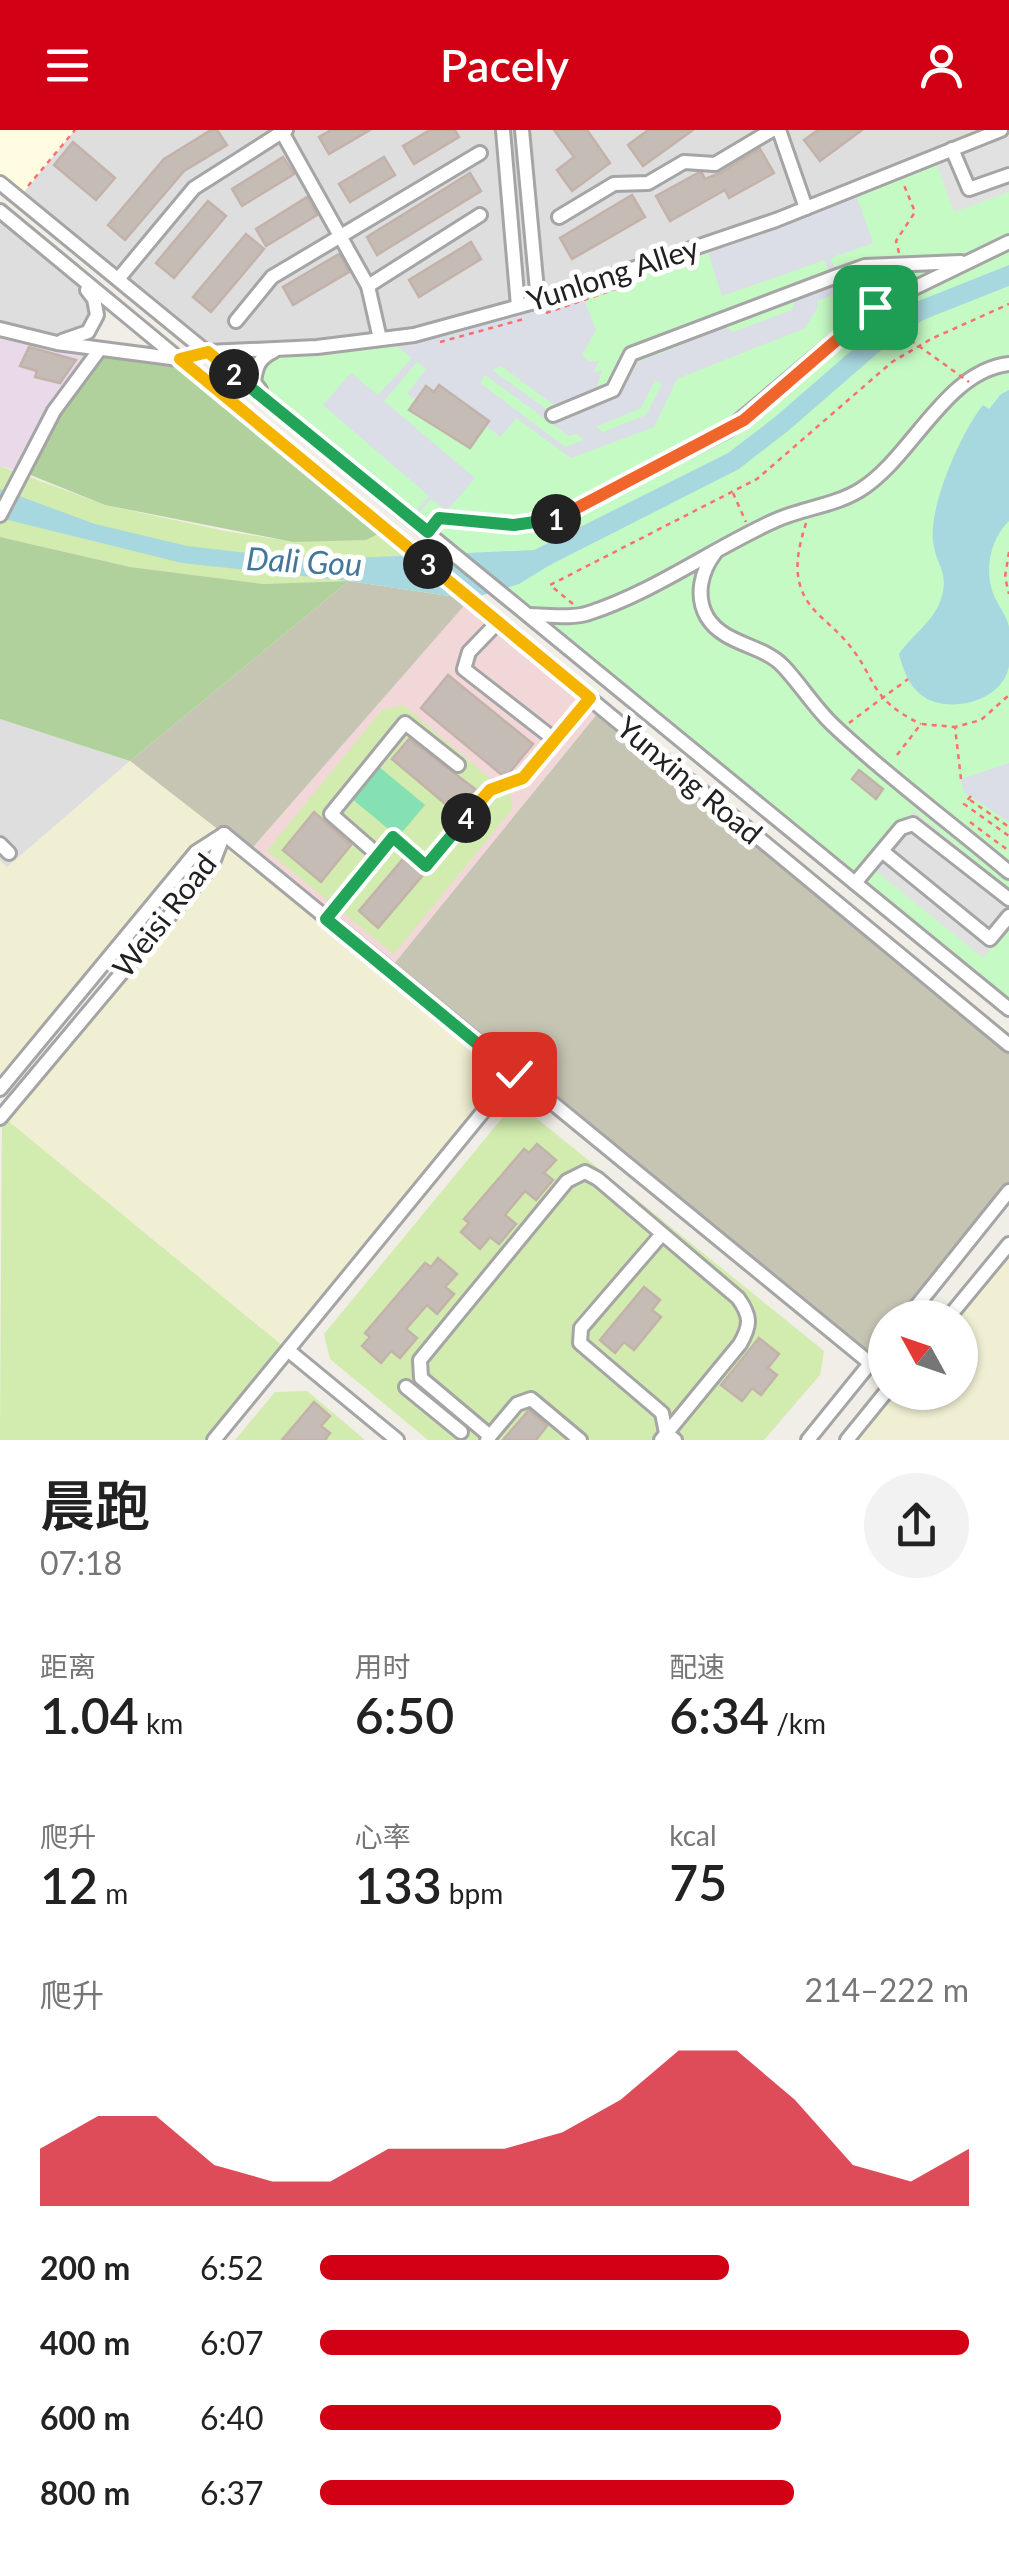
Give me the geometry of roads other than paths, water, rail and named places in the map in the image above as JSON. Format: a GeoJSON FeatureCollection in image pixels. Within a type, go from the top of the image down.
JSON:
{"type":"FeatureCollection","features":[{"type":"Feature","properties":{"kind":"street"},"geometry":{"type":"LineString","coordinates":[[503,130],[518,306]]}},
{"type":"Feature","properties":{"kind":"street"},"geometry":{"type":"LineString","coordinates":[[522,130],[538,301]]}},
{"type":"Feature","properties":{"kind":"street"},"geometry":{"type":"LineString","coordinates":[[560,216],[614,184],[648,183],[684,162],[715,164],[776,130],[806,208]]}},
{"type":"Feature","properties":{"kind":"street","name":"Yunlong Alley"},"geometry":{"type":"LineString","coordinates":[[180,359],[208,352],[414,335],[538,301],[806,208],[1001,130]]}},
{"type":"Feature","properties":{"kind":"street"},"geometry":{"type":"LineString","coordinates":[[119,278],[194,188],[284,131],[368,286],[380,339]]}},
{"type":"Feature","properties":{"kind":"street"},"geometry":{"type":"LineString","coordinates":[[952,150],[969,190],[1009,174]]}},
{"type":"Feature","properties":{"kind":"street"},"geometry":{"type":"LineString","coordinates":[[236,321],[272,278],[480,153]]}},
{"type":"Feature","properties":{"kind":"street","name":"Yunxing Road"},"geometry":{"type":"LineString","coordinates":[[0,182],[1009,1009]]}},
{"type":"Feature","properties":{"kind":"street","name":"Yunxing Road"},"geometry":{"type":"LineString","coordinates":[[0,211],[1009,1045]]}},
{"type":"Feature","properties":{"kind":"street"},"geometry":{"type":"LineString","coordinates":[[368,286],[480,215]]}},
{"type":"Feature","properties":{"kind":"street"},"geometry":{"type":"LineString","coordinates":[[0,226],[94,298]]}},
{"type":"Feature","properties":{"kind":"street"},"geometry":{"type":"LineString","coordinates":[[431,535],[439,518],[514,525],[552,520],[728,430],[875,307],[1009,242]]}},
{"type":"Feature","properties":{"kind":"street"},"geometry":{"type":"LineString","coordinates":[[552,414],[613,390],[631,354],[836,276],[865,266],[967,262]]}},
{"type":"Feature","properties":{"kind":"street"},"geometry":{"type":"LineString","coordinates":[[57,343],[88,332],[97,315],[94,298],[70,268]]}},
{"type":"Feature","properties":{"kind":"street"},"geometry":{"type":"LineString","coordinates":[[0,329],[57,343],[180,359]]}},
{"type":"Feature","properties":{"kind":"street"},"geometry":{"type":"LineString","coordinates":[[0,516],[54,410],[100,348]]}},
{"type":"Feature","properties":{"kind":"street"},"geometry":{"type":"LineString","coordinates":[[271,404],[254,382],[262,357],[279,348]]}},
{"type":"Feature","properties":{"kind":"street"},"geometry":{"type":"LineString","coordinates":[[528,615],[586,614],[648,587],[778,519],[860,490],[890,465],[954,391],[998,365],[1009,364]]}},
{"type":"Feature","properties":{"kind":"street"},"geometry":{"type":"LineString","coordinates":[[720,548],[706,564],[701,582],[707,617],[718,630],[766,652],[783,666],[840,730],[1009,872]]}},
{"type":"Feature","properties":{"kind":"street"},"geometry":{"type":"LineString","coordinates":[[498,622],[469,652],[464,670],[555,740]]}},
{"type":"Feature","properties":{"kind":"street"},"geometry":{"type":"LineString","coordinates":[[326,919],[393,837],[426,866],[490,790],[523,778],[590,698]]}},
{"type":"Feature","properties":{"kind":"street"},"geometry":{"type":"LineString","coordinates":[[378,854],[331,814],[405,723],[458,765]]}},
{"type":"Feature","properties":{"kind":"street"},"geometry":{"type":"LineString","coordinates":[[855,883],[901,828],[912,824],[1009,900]]}},
{"type":"Feature","properties":{"kind":"street"},"geometry":{"type":"LineString","coordinates":[[224,834],[868,1362]]}},
{"type":"Feature","properties":{"kind":"street","name":"Weisi Road"},"geometry":{"type":"LineString","coordinates":[[0,1089],[196,852],[224,834]]}},
{"type":"Feature","properties":{"kind":"street","name":"Weisi Road"},"geometry":{"type":"LineString","coordinates":[[0,1118],[212,865],[224,834]]}},
{"type":"Feature","properties":{"kind":"street"},"geometry":{"type":"LineString","coordinates":[[882,851],[990,939],[1009,916]]}},
{"type":"Feature","properties":{"kind":"street"},"geometry":{"type":"LineString","coordinates":[[214,1440],[514,1074]]}},
{"type":"Feature","properties":{"kind":"street"},"geometry":{"type":"LineString","coordinates":[[580,1440],[530,1399],[517,1404],[488,1438],[421,1378],[420,1360],[567,1181],[585,1172],[738,1298],[748,1312],[750,1327],[740,1344],[667,1438]]}},
{"type":"Feature","properties":{"kind":"street"},"geometry":{"type":"LineString","coordinates":[[921,1300],[1009,1191]]}},
{"type":"Feature","properties":{"kind":"street"},"geometry":{"type":"LineString","coordinates":[[662,1234],[581,1328],[580,1343],[662,1413],[667,1438]]}},
{"type":"Feature","properties":{"kind":"street"},"geometry":{"type":"LineString","coordinates":[[963,1300],[1009,1244]]}},
{"type":"Feature","properties":{"kind":"street"},"geometry":{"type":"LineString","coordinates":[[289,1351],[397,1440]]}},
{"type":"Feature","properties":{"kind":"street"},"geometry":{"type":"LineString","coordinates":[[808,1440],[868,1366]]}},
{"type":"Feature","properties":{"kind":"street"},"geometry":{"type":"LineString","coordinates":[[406,1387],[457,1436],[471,1420]]}},
{"type":"Feature","properties":{"kind":"street"},"geometry":{"type":"LineString","coordinates":[[847,1440],[871,1410]]}},
{"type":"Feature","properties":{"kind":"water","name":"Dali Gou"},"geometry":{"type":"Polygon","coordinates":[[[1009,265],[1009,286],[923,320],[894,339],[739,469],[519,584],[470,599],[182,563],[0,518],[0,489],[95,524],[187,546],[308,560],[534,550],[728,453],[911,304],[1009,265]]]}},
{"type":"Feature","properties":{"kind":"water"},"geometry":{"type":"Polygon","coordinates":[[[1009,390],[1009,521],[994,545],[989,574],[1009,627],[1009,666],[1005,678],[985,696],[972,702],[944,704],[931,701],[916,690],[906,676],[899,654],[941,599],[944,581],[934,549],[933,526],[948,470],[983,405],[989,409],[1009,390]]]}}]}
